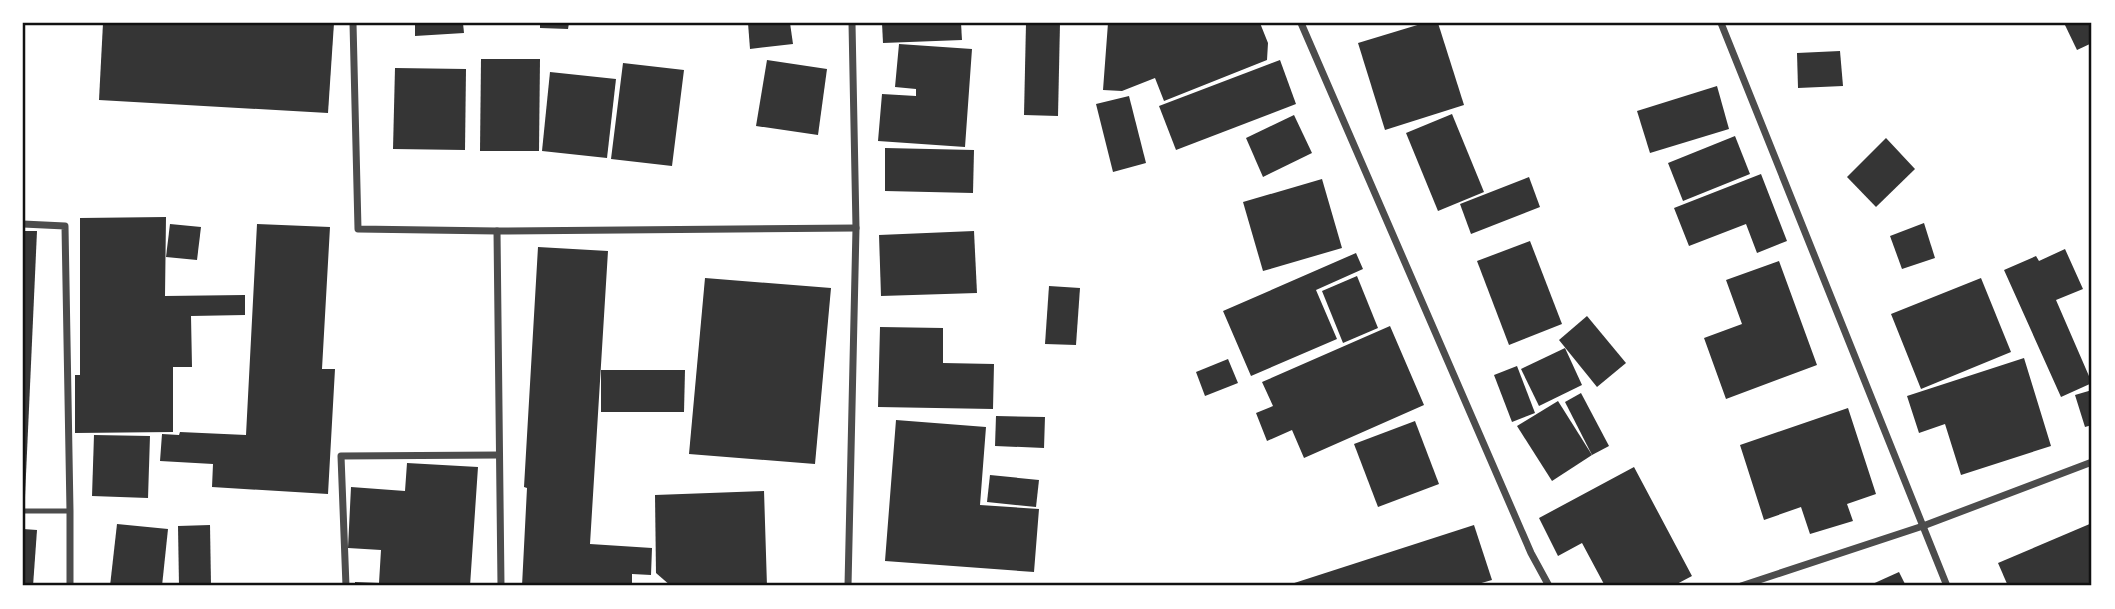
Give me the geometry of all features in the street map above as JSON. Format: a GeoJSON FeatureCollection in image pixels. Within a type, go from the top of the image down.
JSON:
{"type":"FeatureCollection","features":[{"type":"Feature","properties":{"kind":"street"},"geometry":{"type":"LineString","coordinates":[[353,23],[358,229],[497,231],[856,228]]}},
{"type":"Feature","properties":{"kind":"street"},"geometry":{"type":"LineString","coordinates":[[848,586],[856,228],[852,23]]}},
{"type":"Feature","properties":{"kind":"street"},"geometry":{"type":"LineString","coordinates":[[1301,23],[1531,553],[1549,586]]}},
{"type":"Feature","properties":{"kind":"street"},"geometry":{"type":"LineString","coordinates":[[1721,23],[1947,586]]}},
{"type":"Feature","properties":{"kind":"street"},"geometry":{"type":"LineString","coordinates":[[23,225],[65,226],[70,586]]}},
{"type":"Feature","properties":{"kind":"street"},"geometry":{"type":"LineString","coordinates":[[497,231],[501,586]]}},
{"type":"Feature","properties":{"kind":"street"},"geometry":{"type":"LineString","coordinates":[[346,586],[341,456],[499,455]]}},
{"type":"Feature","properties":{"kind":"street"},"geometry":{"type":"LineString","coordinates":[[1741,586],[1923,526],[2092,462]]}},
{"type":"Feature","properties":{"kind":"lane"},"geometry":{"type":"LineString","coordinates":[[23,511],[70,511]]}},
{"type":"Feature","properties":{"kind":"building"},"geometry":{"type":"Polygon","coordinates":[[[103,23],[334,23],[328,113],[99,100],[103,23]]]}},
{"type":"Feature","properties":{"kind":"building"},"geometry":{"type":"Polygon","coordinates":[[[415,23],[463,23],[464,33],[415,36],[415,23]]]}},
{"type":"Feature","properties":{"kind":"building"},"geometry":{"type":"Polygon","coordinates":[[[540,23],[569,23],[568,29],[540,28],[540,23]]]}},
{"type":"Feature","properties":{"kind":"building"},"geometry":{"type":"Polygon","coordinates":[[[748,23],[790,23],[793,44],[750,49],[748,23]]]}},
{"type":"Feature","properties":{"kind":"building"},"geometry":{"type":"Polygon","coordinates":[[[882,23],[961,23],[962,40],[883,43],[882,23]]]}},
{"type":"Feature","properties":{"kind":"building"},"geometry":{"type":"Polygon","coordinates":[[[1026,23],[1060,23],[1058,116],[1024,115],[1026,23]]]}},
{"type":"Feature","properties":{"kind":"building"},"geometry":{"type":"Polygon","coordinates":[[[1108,23],[1260,23],[1268,43],[1267,60],[1164,101],[1155,78],[1122,91],[1103,90],[1108,23]]]}},
{"type":"Feature","properties":{"kind":"building"},"geometry":{"type":"Polygon","coordinates":[[[1424,23],[1438,23],[1464,105],[1385,130],[1358,43],[1424,23]]]}},
{"type":"Feature","properties":{"kind":"building"},"geometry":{"type":"Polygon","coordinates":[[[2064,23],[2092,23],[2092,43],[2077,50],[2064,23]]]}},
{"type":"Feature","properties":{"kind":"building"},"geometry":{"type":"Polygon","coordinates":[[[899,44],[972,49],[965,147],[878,141],[882,94],[916,96],[916,89],[895,87],[899,44]]]}},
{"type":"Feature","properties":{"kind":"building"},"geometry":{"type":"Polygon","coordinates":[[[1840,51],[1843,86],[1798,88],[1797,53],[1840,51]]]}},
{"type":"Feature","properties":{"kind":"building"},"geometry":{"type":"Polygon","coordinates":[[[481,59],[540,59],[539,151],[480,151],[481,59]]]}},
{"type":"Feature","properties":{"kind":"building"},"geometry":{"type":"Polygon","coordinates":[[[767,60],[827,69],[818,135],[756,126],[767,60]]]}},
{"type":"Feature","properties":{"kind":"building"},"geometry":{"type":"Polygon","coordinates":[[[1280,60],[1296,104],[1176,150],[1159,106],[1280,60]]]}},
{"type":"Feature","properties":{"kind":"building"},"geometry":{"type":"Polygon","coordinates":[[[623,63],[684,70],[672,166],[611,159],[623,63]]]}},
{"type":"Feature","properties":{"kind":"building"},"geometry":{"type":"Polygon","coordinates":[[[395,68],[466,69],[465,150],[393,149],[395,68]]]}},
{"type":"Feature","properties":{"kind":"building"},"geometry":{"type":"Polygon","coordinates":[[[550,72],[616,79],[607,158],[542,151],[550,72]]]}},
{"type":"Feature","properties":{"kind":"building"},"geometry":{"type":"Polygon","coordinates":[[[1717,86],[1729,129],[1650,153],[1637,111],[1717,86]]]}},
{"type":"Feature","properties":{"kind":"building"},"geometry":{"type":"Polygon","coordinates":[[[1129,96],[1146,163],[1113,172],[1096,104],[1129,96]]]}},
{"type":"Feature","properties":{"kind":"building"},"geometry":{"type":"Polygon","coordinates":[[[1452,114],[1484,192],[1438,211],[1406,133],[1452,114]]]}},
{"type":"Feature","properties":{"kind":"building"},"geometry":{"type":"Polygon","coordinates":[[[1294,115],[1312,153],[1263,177],[1246,138],[1294,115]]]}},
{"type":"Feature","properties":{"kind":"building"},"geometry":{"type":"Polygon","coordinates":[[[1735,136],[1750,174],[1683,201],[1668,163],[1735,136]]]}},
{"type":"Feature","properties":{"kind":"building"},"geometry":{"type":"Polygon","coordinates":[[[1886,138],[1915,169],[1876,207],[1847,177],[1886,138]]]}},
{"type":"Feature","properties":{"kind":"building"},"geometry":{"type":"Polygon","coordinates":[[[885,148],[974,150],[973,193],[885,191],[885,148]]]}},
{"type":"Feature","properties":{"kind":"building"},"geometry":{"type":"Polygon","coordinates":[[[1761,174],[1787,241],[1757,253],[1746,224],[1689,246],[1674,208],[1761,174]]]}},
{"type":"Feature","properties":{"kind":"building"},"geometry":{"type":"Polygon","coordinates":[[[1529,177],[1540,207],[1471,234],[1460,204],[1529,177]]]}},
{"type":"Feature","properties":{"kind":"building"},"geometry":{"type":"Polygon","coordinates":[[[1322,179],[1342,248],[1263,271],[1243,202],[1322,179]]]}},
{"type":"Feature","properties":{"kind":"building"},"geometry":{"type":"Polygon","coordinates":[[[166,217],[165,296],[245,295],[245,315],[191,316],[192,367],[173,367],[173,432],[75,433],[75,375],[80,375],[80,218],[166,217]]]}},
{"type":"Feature","properties":{"kind":"building"},"geometry":{"type":"Polygon","coordinates":[[[1924,223],[1935,258],[1902,269],[1890,236],[1924,223]]]}},
{"type":"Feature","properties":{"kind":"building"},"geometry":{"type":"Polygon","coordinates":[[[170,224],[201,227],[197,260],[166,257],[170,224]]]}},
{"type":"Feature","properties":{"kind":"building"},"geometry":{"type":"Polygon","coordinates":[[[257,224],[330,227],[322,369],[335,369],[328,494],[212,487],[213,464],[160,461],[162,434],[179,435],[180,432],[246,435],[257,224]]]}},
{"type":"Feature","properties":{"kind":"building"},"geometry":{"type":"Polygon","coordinates":[[[23,231],[37,231],[25,497],[23,497],[23,231]]]}},
{"type":"Feature","properties":{"kind":"building"},"geometry":{"type":"Polygon","coordinates":[[[974,231],[977,293],[881,296],[879,235],[974,231]]]}},
{"type":"Feature","properties":{"kind":"building"},"geometry":{"type":"Polygon","coordinates":[[[1530,241],[1562,324],[1509,345],[1477,261],[1530,241]]]}},
{"type":"Feature","properties":{"kind":"building"},"geometry":{"type":"Polygon","coordinates":[[[538,247],[608,251],[590,544],[652,548],[651,575],[632,574],[632,586],[522,586],[527,488],[524,487],[538,247]]]}},
{"type":"Feature","properties":{"kind":"building"},"geometry":{"type":"Polygon","coordinates":[[[2065,249],[2083,289],[2056,300],[2092,383],[2061,397],[2004,270],[2036,256],[2039,261],[2065,249]]]}},
{"type":"Feature","properties":{"kind":"building"},"geometry":{"type":"Polygon","coordinates":[[[1356,253],[1363,269],[1316,290],[1337,339],[1251,376],[1223,311],[1356,253]]]}},
{"type":"Feature","properties":{"kind":"building"},"geometry":{"type":"Polygon","coordinates":[[[1779,261],[1817,365],[1726,399],[1704,338],[1742,324],[1726,280],[1779,261]]]}},
{"type":"Feature","properties":{"kind":"building"},"geometry":{"type":"Polygon","coordinates":[[[1357,276],[1378,328],[1343,343],[1322,291],[1357,276]]]}},
{"type":"Feature","properties":{"kind":"building"},"geometry":{"type":"Polygon","coordinates":[[[705,278],[831,288],[815,464],[689,454],[705,278]]]}},
{"type":"Feature","properties":{"kind":"building"},"geometry":{"type":"Polygon","coordinates":[[[1981,278],[2011,352],[1921,389],[1891,314],[1981,278]]]}},
{"type":"Feature","properties":{"kind":"building"},"geometry":{"type":"Polygon","coordinates":[[[1049,286],[1080,288],[1076,345],[1045,344],[1049,286]]]}},
{"type":"Feature","properties":{"kind":"building"},"geometry":{"type":"Polygon","coordinates":[[[1587,316],[1626,363],[1597,387],[1559,340],[1587,316]]]}},
{"type":"Feature","properties":{"kind":"building"},"geometry":{"type":"Polygon","coordinates":[[[1390,326],[1424,405],[1304,458],[1292,430],[1267,441],[1256,413],[1273,406],[1262,382],[1390,326]]]}},
{"type":"Feature","properties":{"kind":"building"},"geometry":{"type":"Polygon","coordinates":[[[880,327],[943,328],[943,363],[994,364],[993,409],[878,407],[880,327]]]}},
{"type":"Feature","properties":{"kind":"building"},"geometry":{"type":"Polygon","coordinates":[[[1565,348],[1582,385],[1539,406],[1521,369],[1565,348]]]}},
{"type":"Feature","properties":{"kind":"building"},"geometry":{"type":"Polygon","coordinates":[[[2024,358],[2051,446],[1961,475],[1945,424],[1919,433],[1907,396],[2024,358]]]}},
{"type":"Feature","properties":{"kind":"building"},"geometry":{"type":"Polygon","coordinates":[[[1228,359],[1238,383],[1205,396],[1196,372],[1228,359]]]}},
{"type":"Feature","properties":{"kind":"building"},"geometry":{"type":"Polygon","coordinates":[[[1517,366],[1535,413],[1512,422],[1494,375],[1517,366]]]}},
{"type":"Feature","properties":{"kind":"building"},"geometry":{"type":"Polygon","coordinates":[[[601,370],[685,370],[684,412],[601,412],[601,370]]]}},
{"type":"Feature","properties":{"kind":"building"},"geometry":{"type":"Polygon","coordinates":[[[2092,390],[2092,425],[2085,427],[2075,395],[2092,390]]]}},
{"type":"Feature","properties":{"kind":"building"},"geometry":{"type":"Polygon","coordinates":[[[1581,393],[1609,446],[1592,455],[1565,402],[1581,393]]]}},
{"type":"Feature","properties":{"kind":"building"},"geometry":{"type":"Polygon","coordinates":[[[1558,401],[1592,455],[1552,481],[1517,426],[1558,401]]]}},
{"type":"Feature","properties":{"kind":"building"},"geometry":{"type":"Polygon","coordinates":[[[1848,408],[1876,494],[1847,504],[1853,521],[1810,534],[1801,507],[1764,520],[1740,445],[1848,408]]]}},
{"type":"Feature","properties":{"kind":"building"},"geometry":{"type":"Polygon","coordinates":[[[996,416],[1045,417],[1044,448],[995,446],[996,416]]]}},
{"type":"Feature","properties":{"kind":"building"},"geometry":{"type":"Polygon","coordinates":[[[896,420],[986,427],[980,505],[1039,509],[1034,572],[885,561],[896,420]]]}},
{"type":"Feature","properties":{"kind":"building"},"geometry":{"type":"Polygon","coordinates":[[[1415,421],[1439,484],[1378,507],[1354,444],[1415,421]]]}},
{"type":"Feature","properties":{"kind":"building"},"geometry":{"type":"Polygon","coordinates":[[[94,435],[150,436],[148,498],[92,496],[94,435]]]}},
{"type":"Feature","properties":{"kind":"building"},"geometry":{"type":"Polygon","coordinates":[[[407,463],[478,467],[470,586],[355,586],[355,582],[379,583],[381,550],[348,548],[351,487],[405,491],[407,463]]]}},
{"type":"Feature","properties":{"kind":"building"},"geometry":{"type":"Polygon","coordinates":[[[1634,467],[1692,576],[1673,586],[1605,586],[1582,543],[1558,556],[1539,518],[1634,467]]]}},
{"type":"Feature","properties":{"kind":"building"},"geometry":{"type":"Polygon","coordinates":[[[990,475],[1039,480],[1036,507],[987,502],[990,475]]]}},
{"type":"Feature","properties":{"kind":"building"},"geometry":{"type":"Polygon","coordinates":[[[764,491],[767,586],[671,586],[656,573],[655,495],[764,491]]]}},
{"type":"Feature","properties":{"kind":"building"},"geometry":{"type":"Polygon","coordinates":[[[2092,523],[2092,582],[2081,586],[2008,586],[1998,563],[2092,523]]]}},
{"type":"Feature","properties":{"kind":"building"},"geometry":{"type":"Polygon","coordinates":[[[117,524],[168,529],[162,586],[110,586],[117,524]]]}},
{"type":"Feature","properties":{"kind":"building"},"geometry":{"type":"Polygon","coordinates":[[[210,525],[211,585],[179,586],[178,526],[210,525]]]}},
{"type":"Feature","properties":{"kind":"building"},"geometry":{"type":"Polygon","coordinates":[[[1474,525],[1492,580],[1471,586],[1285,586],[1474,525]]]}},
{"type":"Feature","properties":{"kind":"building"},"geometry":{"type":"Polygon","coordinates":[[[23,529],[37,530],[33,586],[23,586],[23,529]]]}},
{"type":"Feature","properties":{"kind":"building"},"geometry":{"type":"Polygon","coordinates":[[[1899,572],[1906,586],[1868,586],[1899,572]]]}}]}
